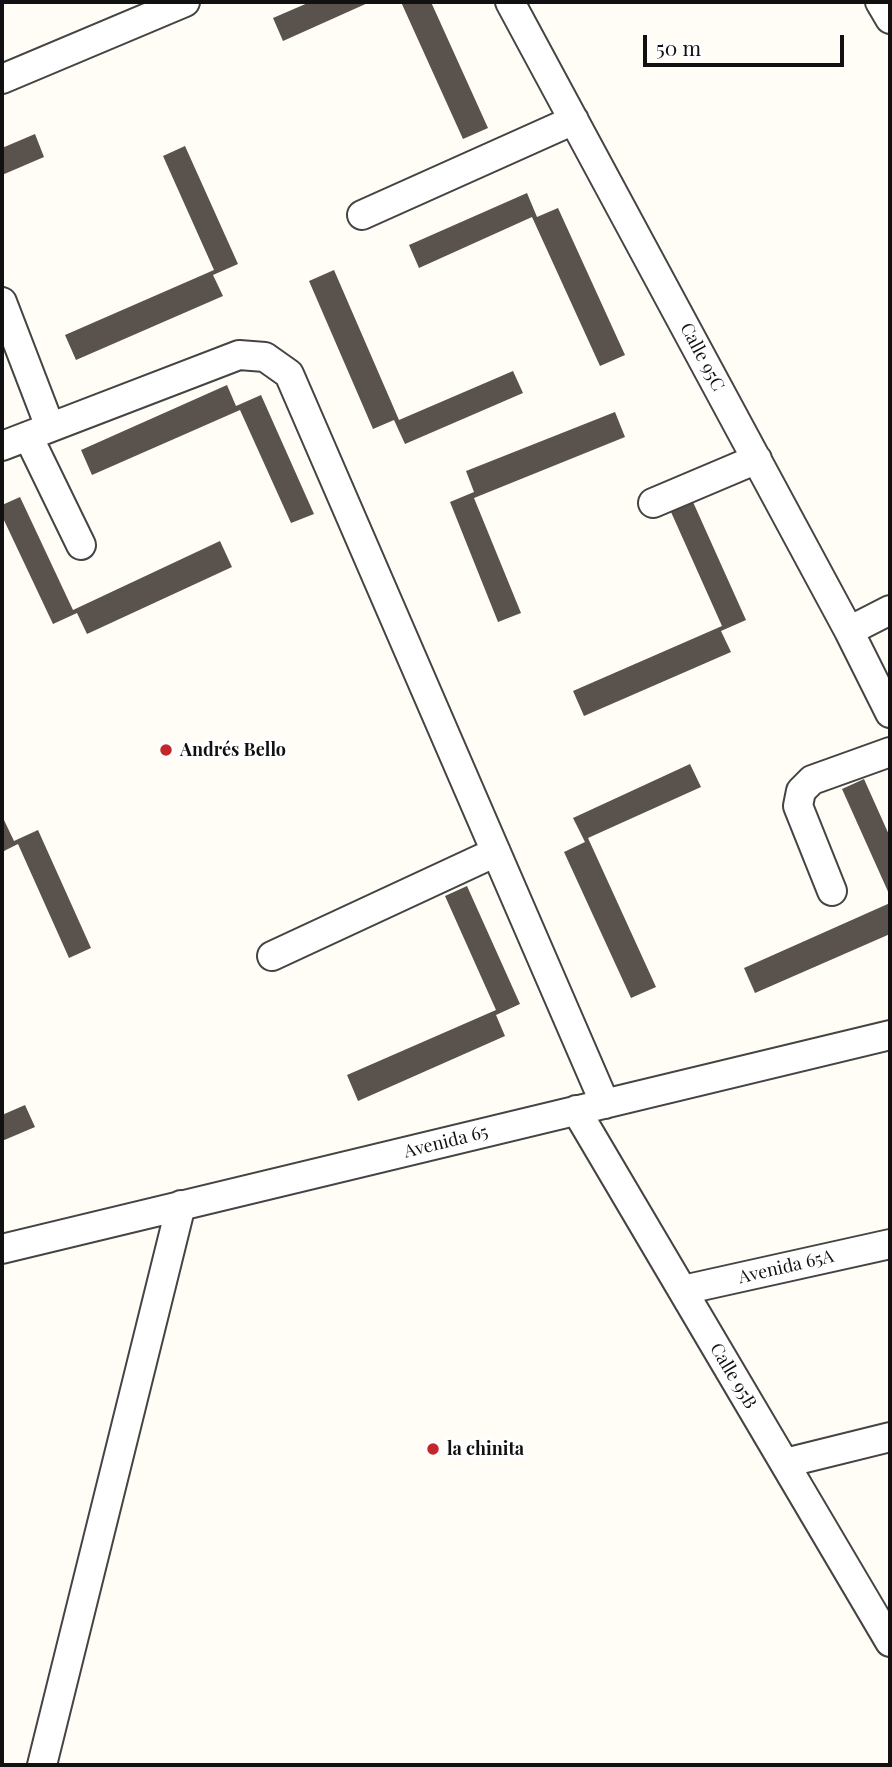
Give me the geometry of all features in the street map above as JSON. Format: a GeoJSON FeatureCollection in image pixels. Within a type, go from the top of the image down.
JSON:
{"type":"FeatureCollection","features":[{"type":"Feature","properties":{"kind":"street"},"geometry":{"type":"LineString","coordinates":[[2,79],[185,2]]}},
{"type":"Feature","properties":{"kind":"street","name":"Calle 95C"},"geometry":{"type":"LineString","coordinates":[[510,2],[849,631],[890,713]]}},
{"type":"Feature","properties":{"kind":"street"},"geometry":{"type":"LineString","coordinates":[[880,2],[890,19]]}},
{"type":"Feature","properties":{"kind":"street"},"geometry":{"type":"LineString","coordinates":[[362,215],[574,120]]}},
{"type":"Feature","properties":{"kind":"street"},"geometry":{"type":"LineString","coordinates":[[2,302],[39,431],[82,545]]}},
{"type":"Feature","properties":{"kind":"street"},"geometry":{"type":"LineString","coordinates":[[2,446],[239,355],[265,357],[289,374],[606,1104]]}},
{"type":"Feature","properties":{"kind":"street"},"geometry":{"type":"LineString","coordinates":[[653,503],[757,459]]}},
{"type":"Feature","properties":{"kind":"street"},"geometry":{"type":"LineString","coordinates":[[849,631],[890,610]]}},
{"type":"Feature","properties":{"kind":"street"},"geometry":{"type":"LineString","coordinates":[[832,891],[798,806],[801,791],[812,779],[890,752]]}},
{"type":"Feature","properties":{"kind":"street"},"geometry":{"type":"LineString","coordinates":[[272,956],[496,852]]}},
{"type":"Feature","properties":{"kind":"street","name":"Avenida 65"},"geometry":{"type":"LineString","coordinates":[[2,1249],[890,1035]]}},
{"type":"Feature","properties":{"kind":"street","name":"Calle 95B"},"geometry":{"type":"LineString","coordinates":[[576,1110],[889,1638]]}},
{"type":"Feature","properties":{"kind":"street"},"geometry":{"type":"LineString","coordinates":[[42,1765],[181,1205]]}},
{"type":"Feature","properties":{"kind":"street","name":"Avenida 65A"},"geometry":{"type":"LineString","coordinates":[[682,1290],[890,1244]]}},
{"type":"Feature","properties":{"kind":"street"},"geometry":{"type":"LineString","coordinates":[[785,1463],[890,1437]]}},
{"type":"Feature","properties":{"kind":"building"},"geometry":{"type":"Polygon","coordinates":[[[310,2],[370,2],[283,41],[273,18],[310,2]]]}},
{"type":"Feature","properties":{"kind":"building"},"geometry":{"type":"Polygon","coordinates":[[[401,2],[431,2],[488,128],[463,139],[401,2]]]}},
{"type":"Feature","properties":{"kind":"building"},"geometry":{"type":"Polygon","coordinates":[[[35,134],[44,157],[2,175],[2,148],[35,134]]]}},
{"type":"Feature","properties":{"kind":"building"},"geometry":{"type":"Polygon","coordinates":[[[185,146],[238,264],[213,275],[223,296],[76,360],[65,335],[214,270],[163,156],[185,146]]]}},
{"type":"Feature","properties":{"kind":"building"},"geometry":{"type":"Polygon","coordinates":[[[527,193],[537,217],[558,208],[625,355],[600,366],[532,217],[419,268],[409,245],[527,193]]]}},
{"type":"Feature","properties":{"kind":"building"},"geometry":{"type":"Polygon","coordinates":[[[334,270],[399,420],[513,371],[523,393],[405,444],[394,420],[373,429],[309,281],[334,270]]]}},
{"type":"Feature","properties":{"kind":"building"},"geometry":{"type":"Polygon","coordinates":[[[227,385],[236,406],[261,395],[314,514],[291,523],[240,410],[92,475],[81,450],[227,385]]]}},
{"type":"Feature","properties":{"kind":"building"},"geometry":{"type":"Polygon","coordinates":[[[615,412],[625,437],[474,498],[521,613],[498,622],[450,502],[474,492],[466,471],[615,412]]]}},
{"type":"Feature","properties":{"kind":"building"},"geometry":{"type":"Polygon","coordinates":[[[20,497],[73,610],[220,541],[232,567],[87,634],[77,613],[53,624],[2,516],[2,505],[20,497]]]}},
{"type":"Feature","properties":{"kind":"building"},"geometry":{"type":"Polygon","coordinates":[[[693,502],[746,620],[721,631],[731,652],[584,716],[573,691],[722,626],[671,512],[693,502]]]}},
{"type":"Feature","properties":{"kind":"building"},"geometry":{"type":"Polygon","coordinates":[[[690,764],[701,787],[588,838],[656,987],[631,998],[564,852],[585,842],[573,818],[690,764]]]}},
{"type":"Feature","properties":{"kind":"building"},"geometry":{"type":"Polygon","coordinates":[[[864,779],[890,837],[890,896],[842,789],[864,779]]]}},
{"type":"Feature","properties":{"kind":"building"},"geometry":{"type":"Polygon","coordinates":[[[4,820],[14,841],[38,830],[91,948],[69,958],[18,844],[2,852],[4,820]]]}},
{"type":"Feature","properties":{"kind":"building"},"geometry":{"type":"Polygon","coordinates":[[[467,886],[520,1004],[496,1015],[505,1036],[358,1101],[347,1075],[496,1010],[445,896],[467,886]]]}},
{"type":"Feature","properties":{"kind":"building"},"geometry":{"type":"Polygon","coordinates":[[[890,903],[890,934],[755,993],[744,968],[890,903]]]}},
{"type":"Feature","properties":{"kind":"building"},"geometry":{"type":"Polygon","coordinates":[[[25,1105],[35,1127],[2,1141],[2,1115],[25,1105]]]}},
{"type":"Feature","properties":{"kind":"place","name":"Andrés Bello"},"geometry":{"type":"Point","coordinates":[166,750]}},
{"type":"Feature","properties":{"kind":"place","name":"la chinita"},"geometry":{"type":"Point","coordinates":[433,1449]}}]}
